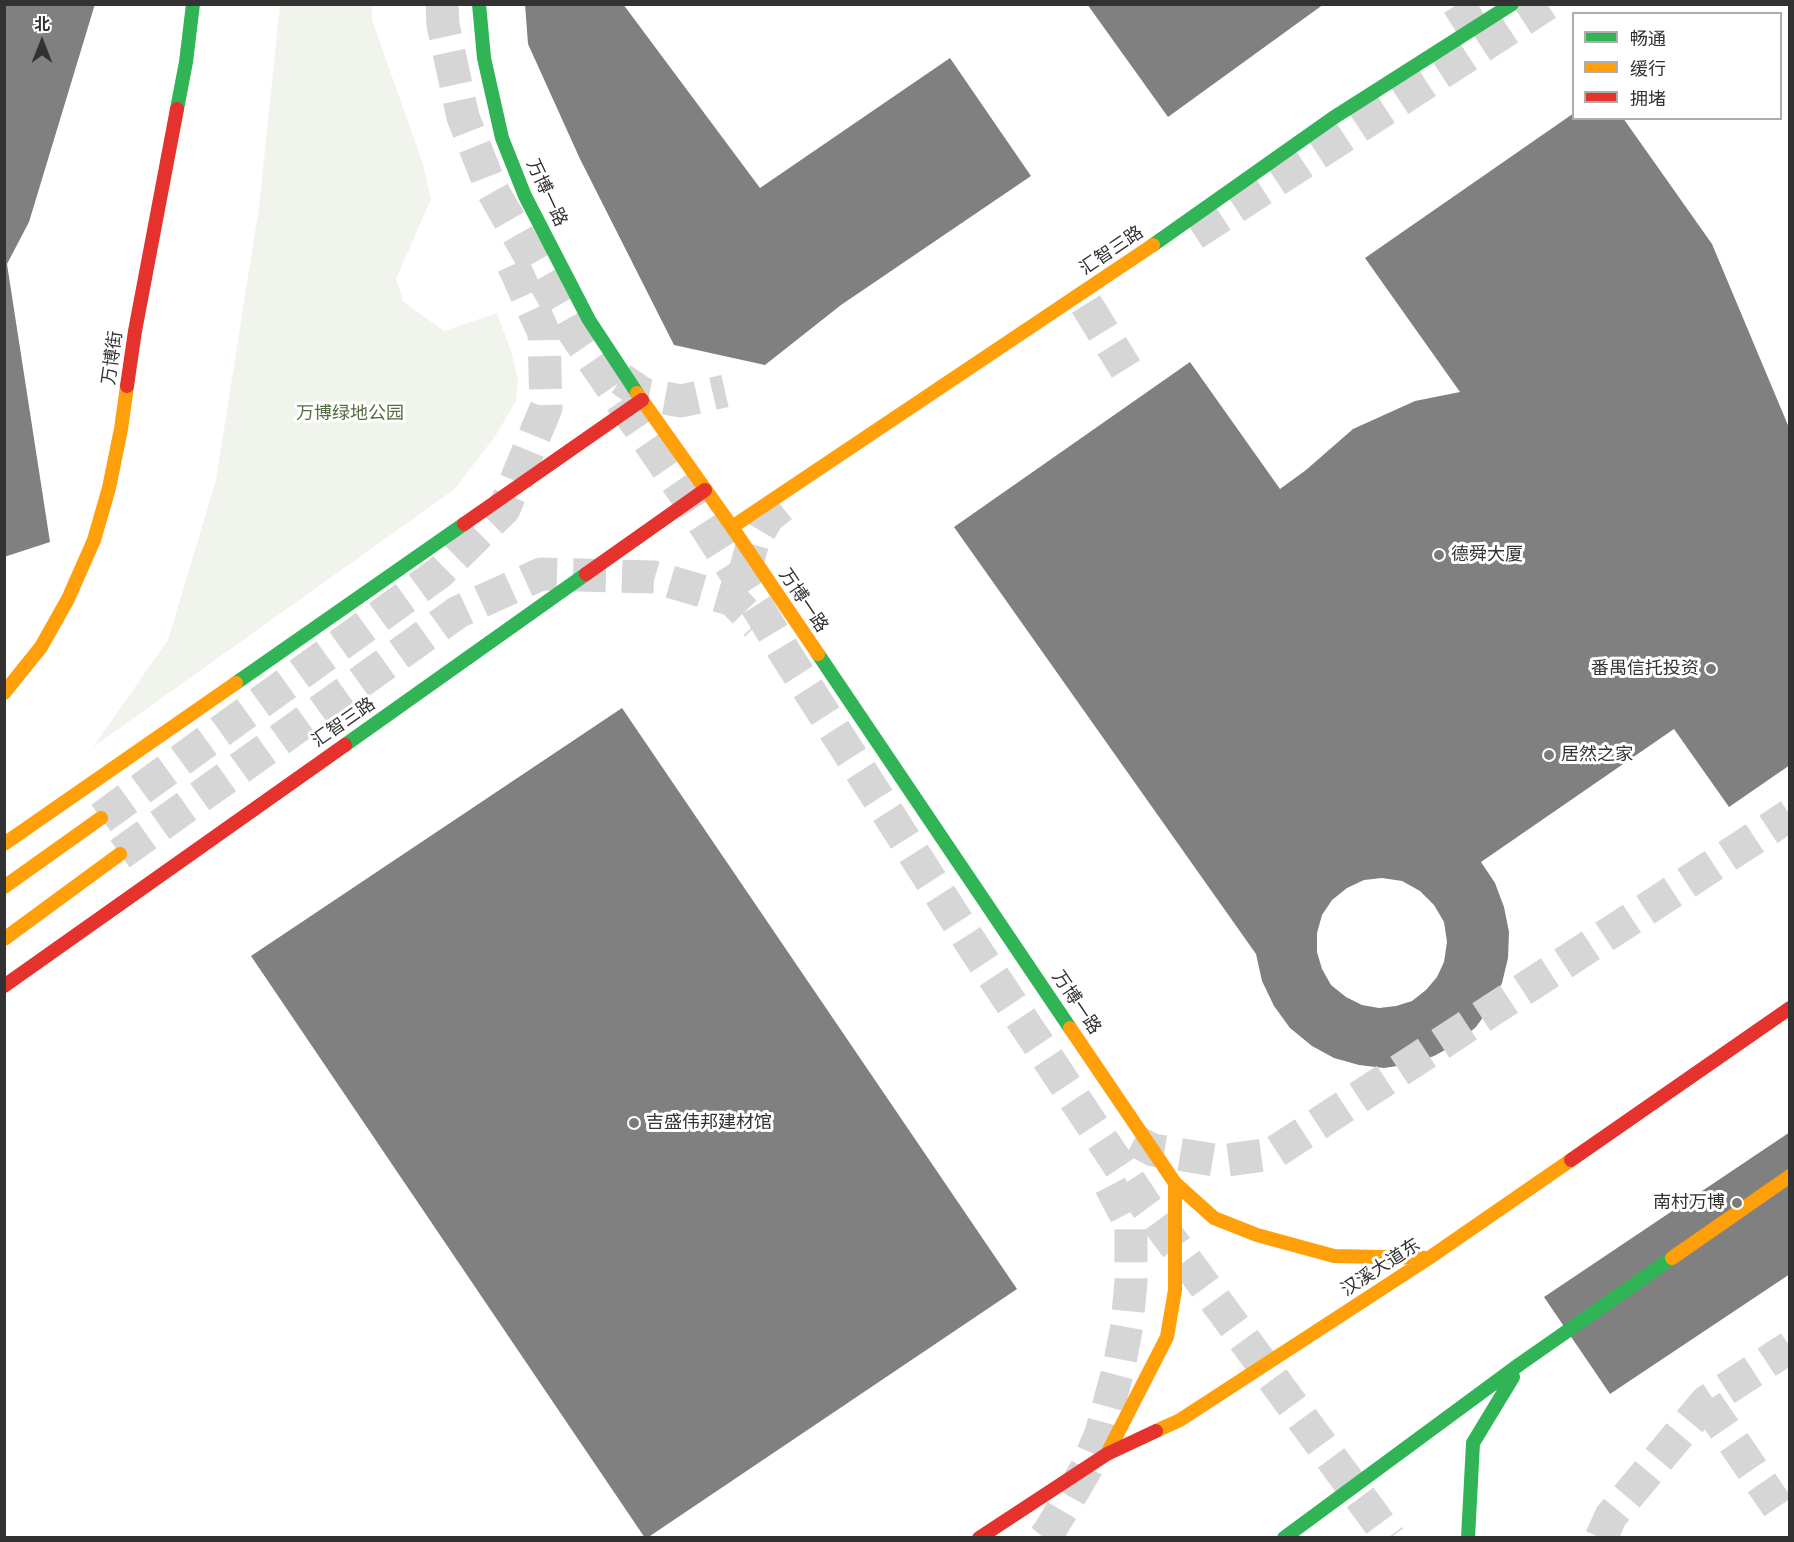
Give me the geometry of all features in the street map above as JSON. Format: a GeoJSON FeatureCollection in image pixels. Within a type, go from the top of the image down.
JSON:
{"type":"FeatureCollection","features":[{"type":"Feature","properties":{"kind":"street","name":"万博街"},"geometry":{"type":"LineString","coordinates":[[4,693],[41,646],[68,599],[94,540],[109,488],[186,62],[193,4]]}},
{"type":"Feature","properties":{"kind":"street","name":"万博一路"},"geometry":{"type":"LineString","coordinates":[[479,4],[484,58],[502,138],[525,196],[589,320],[642,400],[732,527],[1175,1183],[1214,1218],[1257,1236],[1334,1257],[1429,1258]]}},
{"type":"Feature","properties":{"kind":"street","name":"汇智三路"},"geometry":{"type":"LineString","coordinates":[[732,527],[1134,258],[1334,118],[1512,4]]}},
{"type":"Feature","properties":{"kind":"street"},"geometry":{"type":"LineString","coordinates":[[4,844],[642,400]]}},
{"type":"Feature","properties":{"kind":"street","name":"汇智三路"},"geometry":{"type":"LineString","coordinates":[[4,986],[705,490]]}},
{"type":"Feature","properties":{"kind":"street"},"geometry":{"type":"LineString","coordinates":[[4,887],[101,818]]}},
{"type":"Feature","properties":{"kind":"street"},"geometry":{"type":"LineString","coordinates":[[4,939],[120,854]]}},
{"type":"Feature","properties":{"kind":"street","name":"汉溪大道东"},"geometry":{"type":"LineString","coordinates":[[979,1538],[1107,1455],[1180,1420],[1429,1258],[1790,1008]]}},
{"type":"Feature","properties":{"kind":"street"},"geometry":{"type":"LineString","coordinates":[[1284,1538],[1520,1364],[1790,1176]]}},
{"type":"Feature","properties":{"kind":"street"},"geometry":{"type":"LineString","coordinates":[[1107,1455],[1167,1337],[1175,1290],[1175,1183]]}},
{"type":"Feature","properties":{"kind":"street"},"geometry":{"type":"LineString","coordinates":[[1468,1538],[1473,1443],[1520,1364]]}},
{"type":"Feature","properties":{"kind":"green space","name":"万博绿地公园"},"geometry":{"type":"Polygon","coordinates":[[[280,5],[372,5],[372,20],[423,164],[431,199],[396,279],[403,301],[444,331],[497,313],[511,351],[518,379],[516,401],[496,435],[455,489],[93,747],[168,640],[216,480],[259,207],[280,5]]]}},
{"type":"Feature","properties":{"kind":"building"},"geometry":{"type":"Polygon","coordinates":[[[4,4],[95,4],[29,222],[7,264],[50,542],[4,557],[4,4]]]}},
{"type":"Feature","properties":{"kind":"building"},"geometry":{"type":"Polygon","coordinates":[[[525,4],[623,4],[760,188],[950,58],[1031,176],[841,305],[765,365],[674,345],[580,159],[528,44],[525,4]]]}},
{"type":"Feature","properties":{"kind":"building"},"geometry":{"type":"Polygon","coordinates":[[[1087,4],[1324,4],[1168,117],[1087,4]]]}},
{"type":"Feature","properties":{"kind":"building"},"geometry":{"type":"Polygon","coordinates":[[[1572,114],[1572,120],[1624,120],[1712,244],[1790,430],[1790,765],[1729,807],[1674,729],[1481,862],[1495,883],[1504,907],[1509,932],[1508,958],[1502,983],[1491,1006],[1476,1027],[1456,1044],[1434,1056],[1410,1064],[1384,1068],[1359,1065],[1334,1058],[1312,1046],[1290,1028],[1274,1006],[1262,981],[1256,954],[954,527],[1190,362],[1280,489],[1306,470],[1353,429],[1415,401],[1460,392],[1365,258],[1572,114]],[[1382,878],[1364,880],[1347,888],[1332,900],[1322,915],[1317,933],[1317,952],[1322,969],[1331,985],[1346,997],[1362,1005],[1379,1008],[1412,1001],[1426,990],[1437,977],[1444,962],[1447,942],[1444,922],[1434,905],[1420,891],[1402,881],[1382,878]]]}},
{"type":"Feature","properties":{"kind":"building","name":"吉盛伟邦建材馆"},"geometry":{"type":"Polygon","coordinates":[[[622,708],[1017,1289],[647,1538],[251,956],[622,708]]]}},
{"type":"Feature","properties":{"kind":"building","name":"南村万博"},"geometry":{"type":"Polygon","coordinates":[[[1790,1132],[1790,1274],[1610,1394],[1544,1297],[1790,1132]]]}},
{"type":"Feature","properties":{"kind":"tunnel"},"geometry":{"type":"LineString","coordinates":[[442,4],[443,25],[463,117],[491,188],[573,331],[687,497],[975,949],[1146,1206],[1390,1538]]}},
{"type":"Feature","properties":{"kind":"tunnel"},"geometry":{"type":"LineString","coordinates":[[1458,4],[1484,45]]}},
{"type":"Feature","properties":{"kind":"tunnel"},"geometry":{"type":"LineString","coordinates":[[1194,234],[1547,4]]}},
{"type":"Feature","properties":{"kind":"tunnel"},"geometry":{"type":"LineString","coordinates":[[101,818],[439,573],[504,509],[546,408],[544,333],[510,258]]}},
{"type":"Feature","properties":{"kind":"tunnel"},"geometry":{"type":"LineString","coordinates":[[1086,304],[1126,369]]}},
{"type":"Feature","properties":{"kind":"tunnel"},"geometry":{"type":"LineString","coordinates":[[621,379],[643,394],[681,401],[725,391]]}},
{"type":"Feature","properties":{"kind":"tunnel"},"geometry":{"type":"LineString","coordinates":[[749,576],[746,568],[753,542],[768,517],[794,496]]}},
{"type":"Feature","properties":{"kind":"tunnel"},"geometry":{"type":"LineString","coordinates":[[120,854],[458,612],[541,574],[654,577],[733,600],[757,625]]}},
{"type":"Feature","properties":{"kind":"tunnel"},"geometry":{"type":"LineString","coordinates":[[1134,1140],[1153,1150],[1220,1161],[1272,1154],[1790,815]]}},
{"type":"Feature","properties":{"kind":"tunnel"},"geometry":{"type":"LineString","coordinates":[[1044,1538],[1086,1469],[1101,1433],[1119,1367],[1127,1325],[1131,1282],[1131,1225],[1107,1179]]}},
{"type":"Feature","properties":{"kind":"tunnel"},"geometry":{"type":"LineString","coordinates":[[1601,1538],[1611,1516],[1706,1402],[1790,1347]]}},
{"type":"Feature","properties":{"kind":"tunnel"},"geometry":{"type":"LineString","coordinates":[[1706,1402],[1778,1507]]}},
{"type":"Feature","properties":{"kind":"traffic: fast"},"geometry":{"type":"LineString","coordinates":[[177,109],[186,62],[193,4]]}},
{"type":"Feature","properties":{"kind":"traffic: fast"},"geometry":{"type":"LineString","coordinates":[[479,4],[484,58],[502,138],[525,196],[589,320],[637,393]]}},
{"type":"Feature","properties":{"kind":"traffic: fast"},"geometry":{"type":"LineString","coordinates":[[1153,245],[1333,118],[1512,4]]}},
{"type":"Feature","properties":{"kind":"traffic: fast"},"geometry":{"type":"LineString","coordinates":[[236,683],[464,524]]}},
{"type":"Feature","properties":{"kind":"traffic: fast"},"geometry":{"type":"LineString","coordinates":[[345,745],[586,574]]}},
{"type":"Feature","properties":{"kind":"traffic: fast"},"geometry":{"type":"LineString","coordinates":[[818,654],[1070,1028]]}},
{"type":"Feature","properties":{"kind":"traffic: fast"},"geometry":{"type":"LineString","coordinates":[[1284,1538],[1520,1364],[1672,1258]]}},
{"type":"Feature","properties":{"kind":"traffic: fast"},"geometry":{"type":"LineString","coordinates":[[1468,1538],[1473,1443],[1513,1377]]}},
{"type":"Feature","properties":{"kind":"traffic: slow"},"geometry":{"type":"LineString","coordinates":[[732,527],[1153,245]]}},
{"type":"Feature","properties":{"kind":"traffic: slow"},"geometry":{"type":"LineString","coordinates":[[4,693],[41,647],[68,599],[94,540],[109,488],[127,386]]}},
{"type":"Feature","properties":{"kind":"traffic: slow"},"geometry":{"type":"LineString","coordinates":[[637,393],[818,654]]}},
{"type":"Feature","properties":{"kind":"traffic: slow"},"geometry":{"type":"LineString","coordinates":[[4,844],[236,683]]}},
{"type":"Feature","properties":{"kind":"traffic: slow"},"geometry":{"type":"LineString","coordinates":[[4,887],[101,818]]}},
{"type":"Feature","properties":{"kind":"traffic: slow"},"geometry":{"type":"LineString","coordinates":[[4,939],[120,854]]}},
{"type":"Feature","properties":{"kind":"traffic: slow"},"geometry":{"type":"LineString","coordinates":[[1070,1028],[1175,1183],[1214,1218],[1257,1235],[1334,1256],[1429,1258]]}},
{"type":"Feature","properties":{"kind":"traffic: slow"},"geometry":{"type":"LineString","coordinates":[[1156,1431],[1180,1420],[1429,1258],[1571,1160]]}},
{"type":"Feature","properties":{"kind":"traffic: slow"},"geometry":{"type":"LineString","coordinates":[[1672,1258],[1790,1176]]}},
{"type":"Feature","properties":{"kind":"traffic: slow"},"geometry":{"type":"LineString","coordinates":[[1107,1454],[1167,1337],[1175,1290],[1175,1183]]}},
{"type":"Feature","properties":{"kind":"traffic: jam"},"geometry":{"type":"LineString","coordinates":[[127,386],[135,331],[177,109]]}},
{"type":"Feature","properties":{"kind":"traffic: jam"},"geometry":{"type":"LineString","coordinates":[[464,524],[642,400]]}},
{"type":"Feature","properties":{"kind":"traffic: jam"},"geometry":{"type":"LineString","coordinates":[[586,574],[705,490]]}},
{"type":"Feature","properties":{"kind":"traffic: jam"},"geometry":{"type":"LineString","coordinates":[[4,986],[345,745]]}},
{"type":"Feature","properties":{"kind":"traffic: jam"},"geometry":{"type":"LineString","coordinates":[[1571,1160],[1790,1008]]}},
{"type":"Feature","properties":{"kind":"traffic: jam"},"geometry":{"type":"LineString","coordinates":[[979,1538],[1107,1454],[1156,1431]]}},
{"type":"Feature","properties":{"kind":"place","name":"德舜大厦"},"geometry":{"type":"Point","coordinates":[1439,555]}},
{"type":"Feature","properties":{"kind":"place","name":"番禺信托投资"},"geometry":{"type":"Point","coordinates":[1711,669]}},
{"type":"Feature","properties":{"kind":"place","name":"居然之家"},"geometry":{"type":"Point","coordinates":[1549,755]}},
{"type":"Feature","properties":{"kind":"place","name":"吉盛伟邦建材馆"},"geometry":{"type":"Point","coordinates":[634,1123]}},
{"type":"Feature","properties":{"kind":"place","name":"南村万博"},"geometry":{"type":"Point","coordinates":[1737,1203]}}]}
